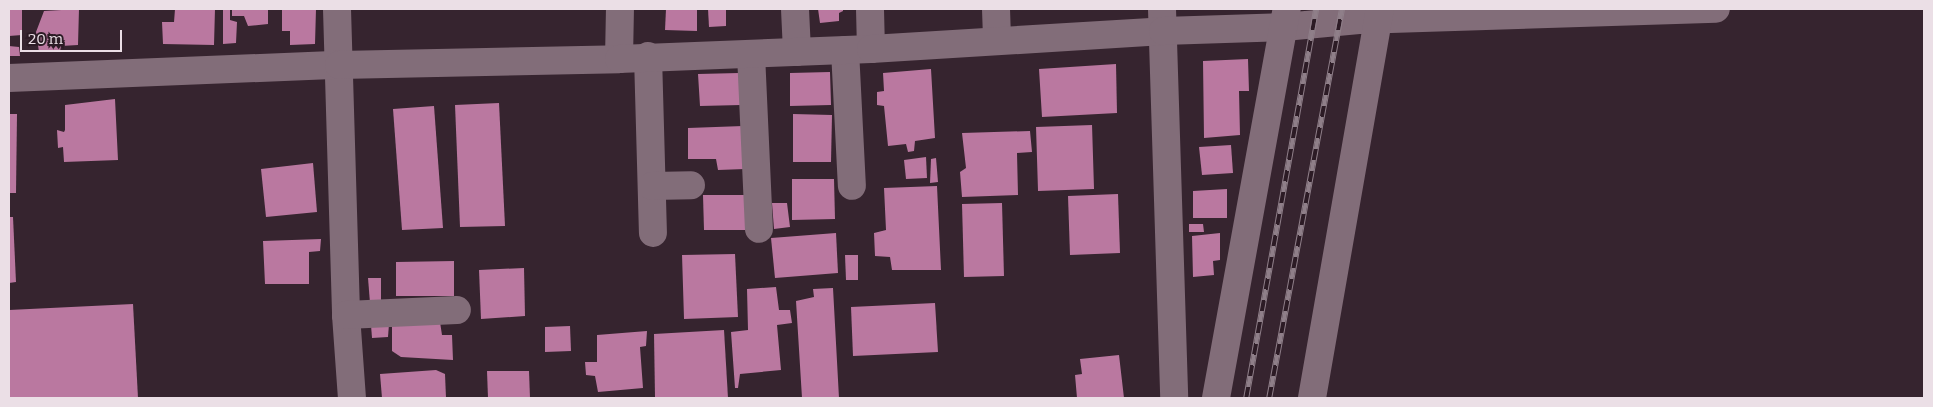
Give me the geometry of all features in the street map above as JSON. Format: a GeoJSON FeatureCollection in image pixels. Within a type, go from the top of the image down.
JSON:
{"type":"FeatureCollection","features":[{"type":"Feature","properties":{"kind":"street"},"geometry":{"type":"LineString","coordinates":[[337,9],[346,315],[352,398]]}},
{"type":"Feature","properties":{"kind":"street"},"geometry":{"type":"LineString","coordinates":[[618,59],[620,9]]}},
{"type":"Feature","properties":{"kind":"street"},"geometry":{"type":"LineString","coordinates":[[795,9],[797,52]]}},
{"type":"Feature","properties":{"kind":"street"},"geometry":{"type":"LineString","coordinates":[[852,186],[858,50],[870,9]]}},
{"type":"Feature","properties":{"kind":"street"},"geometry":{"type":"LineString","coordinates":[[996,9],[996,41]]}},
{"type":"Feature","properties":{"kind":"street"},"geometry":{"type":"LineString","coordinates":[[9,78],[339,65],[618,59],[648,56],[858,50],[996,41],[1162,20],[1379,14],[1716,9]]}},
{"type":"Feature","properties":{"kind":"street"},"geometry":{"type":"LineString","coordinates":[[1312,398],[1379,14]]}},
{"type":"Feature","properties":{"kind":"street"},"geometry":{"type":"LineString","coordinates":[[1216,398],[1286,18]]}},
{"type":"Feature","properties":{"kind":"street"},"geometry":{"type":"LineString","coordinates":[[1162,20],[1174,398]]}},
{"type":"Feature","properties":{"kind":"street"},"geometry":{"type":"LineString","coordinates":[[751,54],[759,229]]}},
{"type":"Feature","properties":{"kind":"street"},"geometry":{"type":"LineString","coordinates":[[648,56],[653,233]]}},
{"type":"Feature","properties":{"kind":"street"},"geometry":{"type":"LineString","coordinates":[[652,186],[691,185]]}},
{"type":"Feature","properties":{"kind":"street"},"geometry":{"type":"LineString","coordinates":[[346,315],[457,310]]}},
{"type":"Feature","properties":{"kind":"building"},"geometry":{"type":"Polygon","coordinates":[[[9,9],[22,9],[22,35],[9,36],[9,9]]]}},
{"type":"Feature","properties":{"kind":"building"},"geometry":{"type":"Polygon","coordinates":[[[79,9],[78,45],[61,46],[60,52],[39,52],[36,32],[44,11],[79,9]]]}},
{"type":"Feature","properties":{"kind":"building"},"geometry":{"type":"Polygon","coordinates":[[[175,9],[215,9],[214,45],[163,44],[162,22],[174,22],[175,9]]]}},
{"type":"Feature","properties":{"kind":"building"},"geometry":{"type":"Polygon","coordinates":[[[223,9],[230,9],[230,20],[237,22],[236,43],[223,44],[223,9]]]}},
{"type":"Feature","properties":{"kind":"building"},"geometry":{"type":"Polygon","coordinates":[[[232,9],[268,9],[268,24],[248,26],[244,16],[232,16],[232,9]]]}},
{"type":"Feature","properties":{"kind":"building"},"geometry":{"type":"Polygon","coordinates":[[[282,9],[316,9],[315,44],[290,45],[290,31],[282,31],[282,9]]]}},
{"type":"Feature","properties":{"kind":"building"},"geometry":{"type":"Polygon","coordinates":[[[666,9],[697,9],[697,31],[665,30],[666,9]]]}},
{"type":"Feature","properties":{"kind":"building"},"geometry":{"type":"Polygon","coordinates":[[[708,9],[726,9],[726,26],[709,27],[708,9]]]}},
{"type":"Feature","properties":{"kind":"building"},"geometry":{"type":"Polygon","coordinates":[[[818,9],[843,9],[843,11],[839,13],[839,21],[820,23],[818,9]]]}},
{"type":"Feature","properties":{"kind":"building"},"geometry":{"type":"Polygon","coordinates":[[[9,46],[19,47],[20,56],[9,56],[9,46]]]}},
{"type":"Feature","properties":{"kind":"building"},"geometry":{"type":"Polygon","coordinates":[[[1248,59],[1249,91],[1239,91],[1240,135],[1204,138],[1203,61],[1248,59]]]}},
{"type":"Feature","properties":{"kind":"building"},"geometry":{"type":"Polygon","coordinates":[[[1116,64],[1117,113],[1042,117],[1039,69],[1116,64]]]}},
{"type":"Feature","properties":{"kind":"building"},"geometry":{"type":"Polygon","coordinates":[[[931,69],[935,138],[915,141],[914,151],[908,152],[906,144],[888,146],[884,106],[877,105],[877,92],[884,91],[883,73],[931,69]]]}},
{"type":"Feature","properties":{"kind":"building"},"geometry":{"type":"Polygon","coordinates":[[[830,72],[831,105],[790,106],[790,73],[830,72]]]}},
{"type":"Feature","properties":{"kind":"building"},"geometry":{"type":"Polygon","coordinates":[[[739,73],[741,105],[700,106],[698,74],[739,73]]]}},
{"type":"Feature","properties":{"kind":"building"},"geometry":{"type":"Polygon","coordinates":[[[115,99],[118,160],[64,162],[63,147],[58,148],[57,130],[64,132],[65,130],[65,105],[115,99]]]}},
{"type":"Feature","properties":{"kind":"building"},"geometry":{"type":"Polygon","coordinates":[[[499,103],[505,226],[460,227],[455,105],[499,103]]]}},
{"type":"Feature","properties":{"kind":"building"},"geometry":{"type":"Polygon","coordinates":[[[434,106],[443,228],[402,230],[393,109],[434,106]]]}},
{"type":"Feature","properties":{"kind":"building"},"geometry":{"type":"Polygon","coordinates":[[[9,114],[17,114],[16,193],[9,193],[9,114]]]}},
{"type":"Feature","properties":{"kind":"building"},"geometry":{"type":"Polygon","coordinates":[[[793,114],[832,115],[831,162],[793,162],[793,114]]]}},
{"type":"Feature","properties":{"kind":"building"},"geometry":{"type":"Polygon","coordinates":[[[1092,125],[1094,189],[1038,191],[1036,127],[1092,125]]]}},
{"type":"Feature","properties":{"kind":"building"},"geometry":{"type":"Polygon","coordinates":[[[743,126],[745,169],[718,170],[716,159],[688,159],[688,128],[743,126]]]}},
{"type":"Feature","properties":{"kind":"building"},"geometry":{"type":"Polygon","coordinates":[[[1030,131],[1032,152],[1017,153],[1018,195],[962,197],[960,172],[966,168],[962,133],[1030,131]]]}},
{"type":"Feature","properties":{"kind":"building"},"geometry":{"type":"Polygon","coordinates":[[[1231,145],[1233,173],[1202,175],[1199,147],[1231,145]]]}},
{"type":"Feature","properties":{"kind":"building"},"geometry":{"type":"Polygon","coordinates":[[[926,157],[927,178],[906,179],[904,160],[926,157]]]}},
{"type":"Feature","properties":{"kind":"building"},"geometry":{"type":"Polygon","coordinates":[[[936,158],[938,182],[930,183],[931,159],[936,158]]]}},
{"type":"Feature","properties":{"kind":"building"},"geometry":{"type":"Polygon","coordinates":[[[313,163],[317,212],[266,217],[261,169],[313,163]]]}},
{"type":"Feature","properties":{"kind":"building"},"geometry":{"type":"Polygon","coordinates":[[[792,179],[834,179],[835,219],[792,220],[792,179]]]}},
{"type":"Feature","properties":{"kind":"building"},"geometry":{"type":"Polygon","coordinates":[[[937,186],[941,270],[892,270],[890,257],[875,256],[874,233],[886,230],[884,188],[937,186]]]}},
{"type":"Feature","properties":{"kind":"building"},"geometry":{"type":"Polygon","coordinates":[[[1227,189],[1227,218],[1193,218],[1193,191],[1227,189]]]}},
{"type":"Feature","properties":{"kind":"building"},"geometry":{"type":"Polygon","coordinates":[[[1118,194],[1120,253],[1070,255],[1068,196],[1118,194]]]}},
{"type":"Feature","properties":{"kind":"building"},"geometry":{"type":"Polygon","coordinates":[[[703,195],[745,195],[746,230],[704,230],[703,195]]]}},
{"type":"Feature","properties":{"kind":"building"},"geometry":{"type":"Polygon","coordinates":[[[772,203],[787,203],[790,227],[774,229],[772,203]]]}},
{"type":"Feature","properties":{"kind":"building"},"geometry":{"type":"Polygon","coordinates":[[[1002,203],[1004,276],[964,277],[962,204],[1002,203]]]}},
{"type":"Feature","properties":{"kind":"building"},"geometry":{"type":"Polygon","coordinates":[[[9,217],[13,217],[16,282],[9,283],[9,217]]]}},
{"type":"Feature","properties":{"kind":"building"},"geometry":{"type":"Polygon","coordinates":[[[1189,224],[1203,224],[1204,232],[1189,232],[1189,224]]]}},
{"type":"Feature","properties":{"kind":"building"},"geometry":{"type":"Polygon","coordinates":[[[836,233],[838,273],[775,278],[771,238],[836,233]]]}},
{"type":"Feature","properties":{"kind":"building"},"geometry":{"type":"Polygon","coordinates":[[[1220,233],[1220,260],[1213,261],[1214,275],[1193,277],[1192,236],[1220,233]]]}},
{"type":"Feature","properties":{"kind":"building"},"geometry":{"type":"Polygon","coordinates":[[[321,239],[320,251],[309,252],[309,284],[265,284],[263,241],[321,239]]]}},
{"type":"Feature","properties":{"kind":"building"},"geometry":{"type":"Polygon","coordinates":[[[735,254],[738,317],[684,319],[682,255],[735,254]]]}},
{"type":"Feature","properties":{"kind":"building"},"geometry":{"type":"Polygon","coordinates":[[[845,255],[858,255],[858,280],[846,280],[845,255]]]}},
{"type":"Feature","properties":{"kind":"building"},"geometry":{"type":"Polygon","coordinates":[[[454,261],[454,296],[396,296],[396,262],[454,261]]]}},
{"type":"Feature","properties":{"kind":"building"},"geometry":{"type":"Polygon","coordinates":[[[524,268],[525,316],[481,319],[479,270],[524,268]]]}},
{"type":"Feature","properties":{"kind":"building"},"geometry":{"type":"Polygon","coordinates":[[[368,278],[381,278],[381,302],[370,303],[368,278]]]}},
{"type":"Feature","properties":{"kind":"building"},"geometry":{"type":"Polygon","coordinates":[[[776,287],[779,310],[790,310],[792,323],[777,325],[781,370],[740,374],[738,388],[735,388],[731,332],[748,330],[747,289],[776,287]]]}},
{"type":"Feature","properties":{"kind":"building"},"geometry":{"type":"Polygon","coordinates":[[[833,288],[839,398],[802,398],[796,301],[814,297],[813,289],[833,288]]]}},
{"type":"Feature","properties":{"kind":"building"},"geometry":{"type":"Polygon","coordinates":[[[935,303],[938,352],[853,356],[851,307],[935,303]]]}},
{"type":"Feature","properties":{"kind":"building"},"geometry":{"type":"Polygon","coordinates":[[[133,304],[138,398],[9,398],[9,310],[133,304]]]}},
{"type":"Feature","properties":{"kind":"building"},"geometry":{"type":"Polygon","coordinates":[[[440,322],[442,335],[452,335],[453,360],[401,357],[392,351],[392,325],[440,322]]]}},
{"type":"Feature","properties":{"kind":"building"},"geometry":{"type":"Polygon","coordinates":[[[389,324],[388,337],[372,338],[371,325],[389,324]]]}},
{"type":"Feature","properties":{"kind":"building"},"geometry":{"type":"Polygon","coordinates":[[[570,326],[571,351],[545,352],[545,327],[570,326]]]}},
{"type":"Feature","properties":{"kind":"building"},"geometry":{"type":"Polygon","coordinates":[[[724,330],[728,398],[655,398],[654,334],[724,330]]]}},
{"type":"Feature","properties":{"kind":"building"},"geometry":{"type":"Polygon","coordinates":[[[647,331],[646,346],[640,347],[643,388],[598,392],[595,376],[586,375],[585,362],[597,362],[597,335],[647,331]]]}},
{"type":"Feature","properties":{"kind":"building"},"geometry":{"type":"Polygon","coordinates":[[[1119,355],[1124,398],[1077,398],[1075,375],[1082,374],[1080,359],[1119,355]]]}},
{"type":"Feature","properties":{"kind":"building"},"geometry":{"type":"Polygon","coordinates":[[[436,370],[445,374],[446,398],[382,398],[380,374],[436,370]]]}},
{"type":"Feature","properties":{"kind":"building"},"geometry":{"type":"Polygon","coordinates":[[[487,371],[529,371],[530,398],[488,398],[487,371]]]}},
{"type":"Feature","properties":{"kind":"railway"},"geometry":{"type":"LineString","coordinates":[[1246,398],[1316,9]]}},
{"type":"Feature","properties":{"kind":"railway"},"geometry":{"type":"LineString","coordinates":[[1269,398],[1342,9]]}}]}
